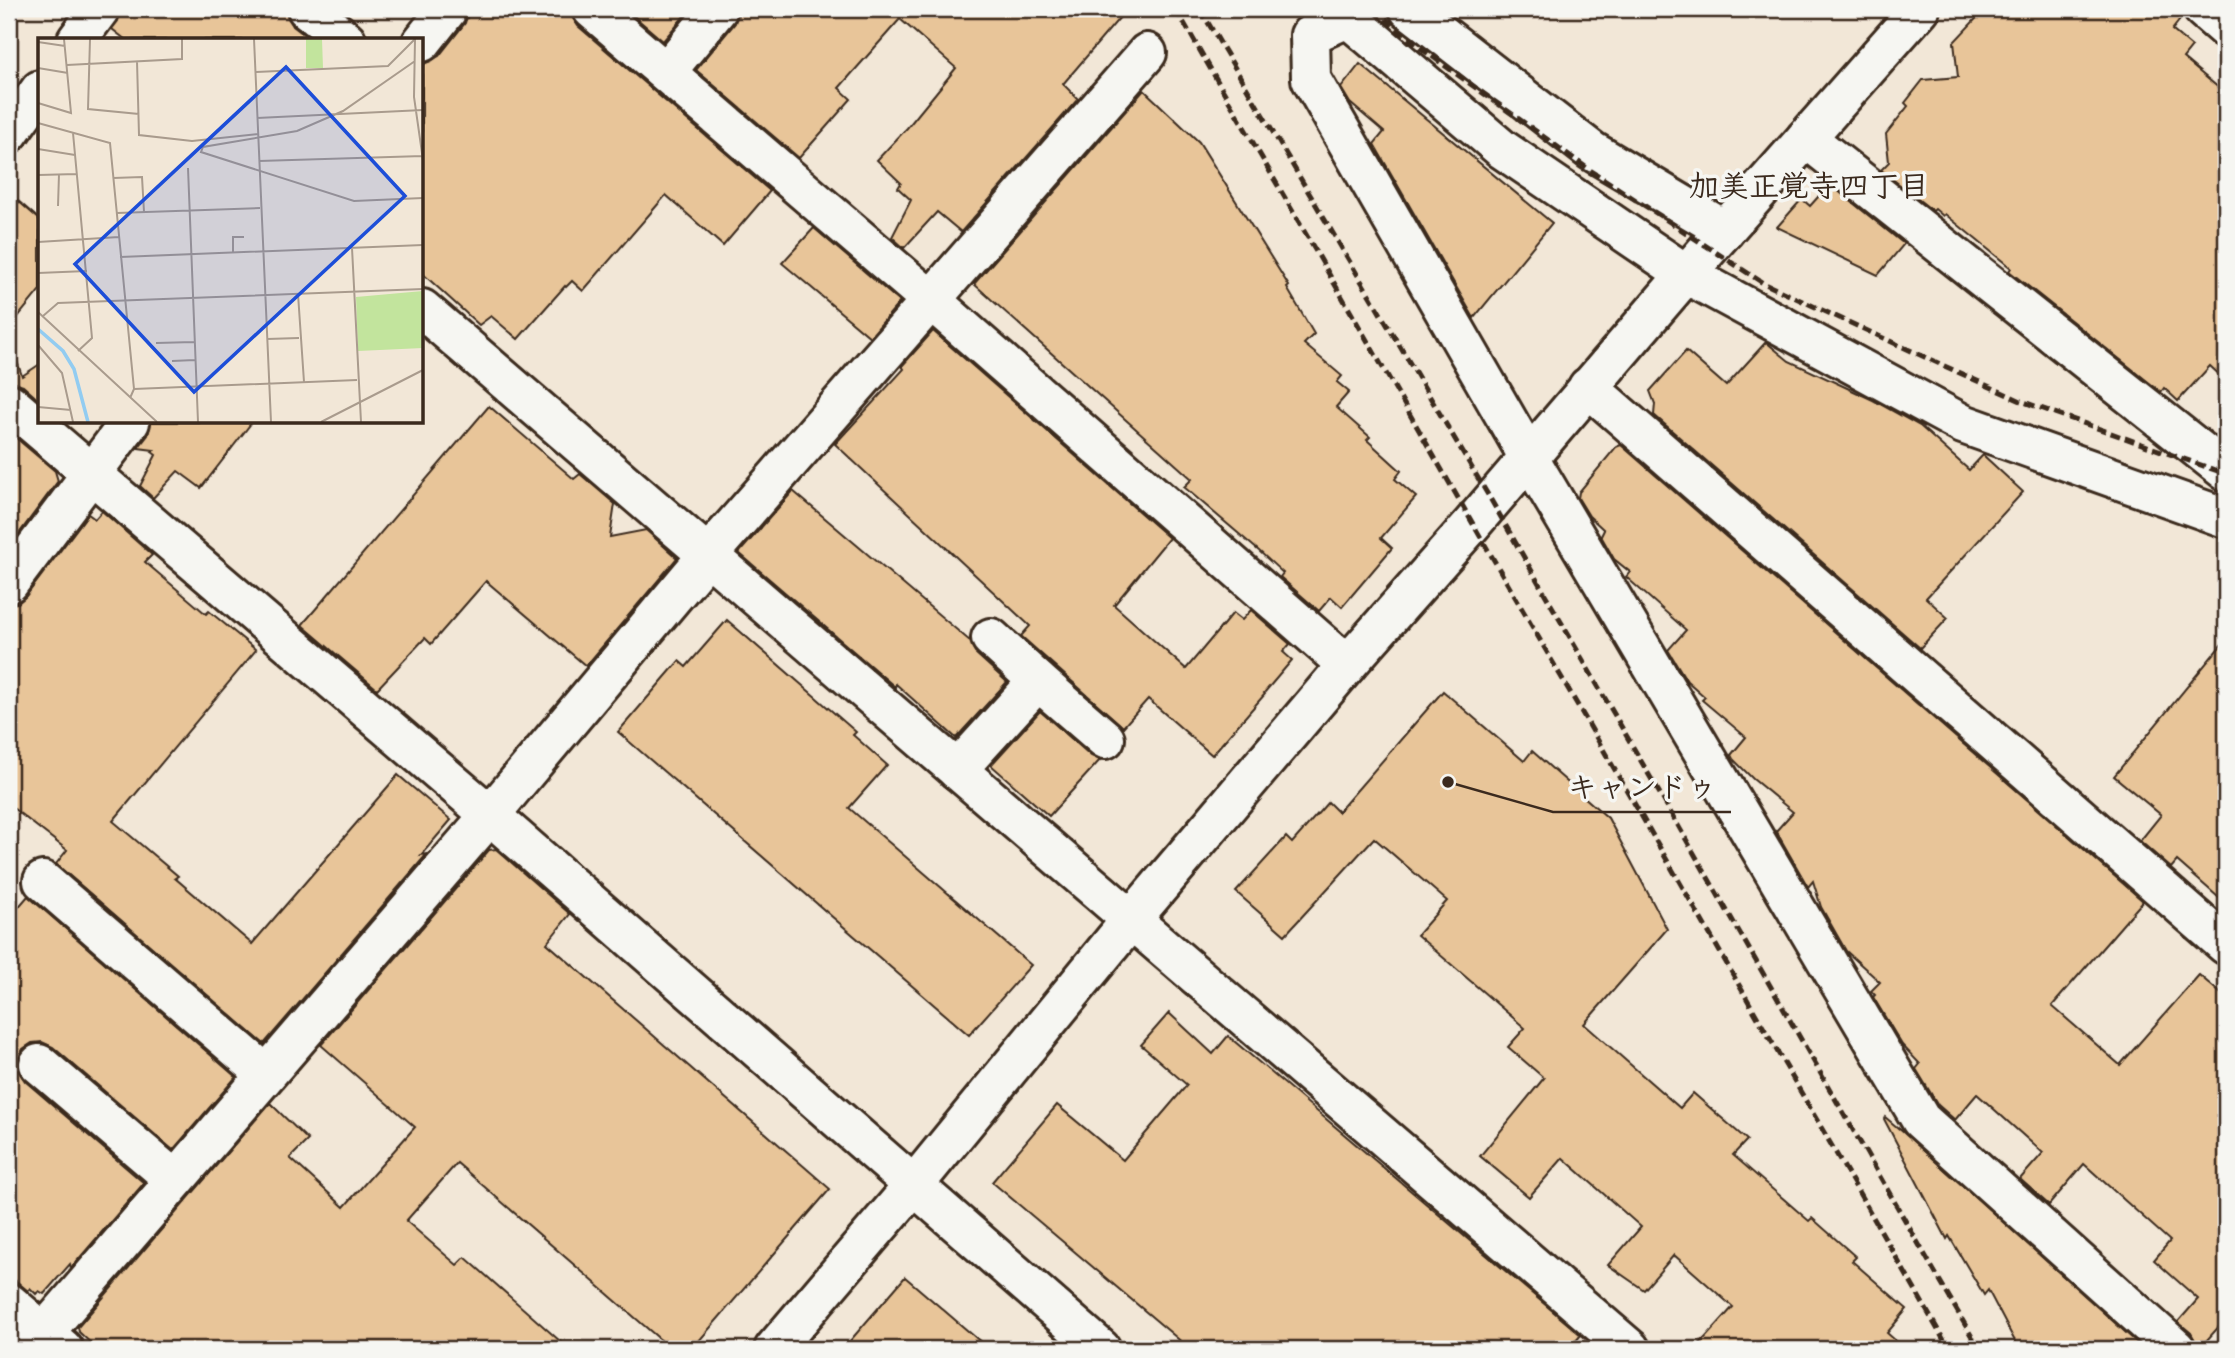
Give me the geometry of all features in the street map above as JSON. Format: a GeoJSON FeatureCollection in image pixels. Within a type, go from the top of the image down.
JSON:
{"type":"FeatureCollection","features":[{"type":"Feature","properties":{"kind":"street"},"geometry":{"type":"LineString","coordinates":[[78,38],[100,9]]}},
{"type":"Feature","properties":{"kind":"street"},"geometry":{"type":"LineString","coordinates":[[307,9],[343,38]]}},
{"type":"Feature","properties":{"kind":"street"},"geometry":{"type":"LineString","coordinates":[[424,40],[449,9]]}},
{"type":"Feature","properties":{"kind":"street"},"geometry":{"type":"LineString","coordinates":[[592,9],[932,301],[1347,665]]}},
{"type":"Feature","properties":{"kind":"street"},"geometry":{"type":"LineString","coordinates":[[666,72],[718,9]]}},
{"type":"Feature","properties":{"kind":"street"},"geometry":{"type":"LineString","coordinates":[[1409,9],[1592,151],[1725,230]]}},
{"type":"Feature","properties":{"kind":"street"},"geometry":{"type":"LineString","coordinates":[[774,1349],[914,1185],[1130,920],[1347,665],[1920,9]]}},
{"type":"Feature","properties":{"kind":"street"},"geometry":{"type":"LineString","coordinates":[[2203,9],[2226,29]]}},
{"type":"Feature","properties":{"kind":"street"},"geometry":{"type":"LineString","coordinates":[[2176,1349],[1921,1120],[1528,456],[1311,79],[1310,35],[1348,18],[1502,149],[1686,274],[1963,424],[2226,518]]}},
{"type":"Feature","properties":{"kind":"street"},"geometry":{"type":"LineString","coordinates":[[9,1303],[46,1344],[175,1180],[490,815],[708,555],[1147,53]]}},
{"type":"Feature","properties":{"kind":"street"},"geometry":{"type":"LineString","coordinates":[[1806,138],[2226,471]]}},
{"type":"Feature","properties":{"kind":"street"},"geometry":{"type":"LineString","coordinates":[[424,311],[1630,1349]]}},
{"type":"Feature","properties":{"kind":"street"},"geometry":{"type":"LineString","coordinates":[[1588,387],[2226,945]]}},
{"type":"Feature","properties":{"kind":"street"},"geometry":{"type":"LineString","coordinates":[[9,404],[490,815],[1101,1349]]}},
{"type":"Feature","properties":{"kind":"street"},"geometry":{"type":"LineString","coordinates":[[9,583],[129,424]]}},
{"type":"Feature","properties":{"kind":"street"},"geometry":{"type":"LineString","coordinates":[[992,638],[1105,739]]}},
{"type":"Feature","properties":{"kind":"street"},"geometry":{"type":"LineString","coordinates":[[957,770],[1038,681]]}},
{"type":"Feature","properties":{"kind":"street"},"geometry":{"type":"LineString","coordinates":[[43,881],[266,1074]]}},
{"type":"Feature","properties":{"kind":"street"},"geometry":{"type":"LineString","coordinates":[[39,1064],[175,1180]]}},
{"type":"Feature","properties":{"kind":"building"},"geometry":{"type":"Polygon","coordinates":[[[121,9],[284,9],[293,26],[308,38],[123,38],[112,29],[118,21],[121,9]]]}},
{"type":"Feature","properties":{"kind":"building"},"geometry":{"type":"Polygon","coordinates":[[[469,9],[567,9],[578,26],[770,191],[723,246],[666,195],[583,291],[572,281],[565,286],[518,339],[491,316],[479,325],[424,275],[424,64],[439,56],[465,23],[469,9]]]}},
{"type":"Feature","properties":{"kind":"building"},"geometry":{"type":"Polygon","coordinates":[[[690,9],[663,41],[628,11],[690,9]]]}},
{"type":"Feature","properties":{"kind":"building"},"geometry":{"type":"Polygon","coordinates":[[[739,9],[1127,9],[1063,84],[1078,99],[961,232],[937,212],[904,248],[892,237],[911,200],[898,188],[901,183],[877,160],[956,68],[900,19],[839,88],[851,99],[799,158],[696,70],[735,23],[739,9]]]}},
{"type":"Feature","properties":{"kind":"building"},"geometry":{"type":"Polygon","coordinates":[[[1985,9],[2182,9],[2183,16],[2172,30],[2192,47],[2183,58],[2226,94],[2226,381],[2210,366],[2178,401],[2164,388],[2161,392],[2009,271],[2011,268],[1945,214],[1943,216],[1935,209],[1933,211],[1881,170],[1889,162],[1886,134],[1908,106],[1905,103],[1923,80],[1958,77],[1954,42],[1985,9]]]}},
{"type":"Feature","properties":{"kind":"building"},"geometry":{"type":"Polygon","coordinates":[[[1360,64],[1552,223],[1474,318],[1374,144],[1384,132],[1350,103],[1341,88],[1360,64]]]}},
{"type":"Feature","properties":{"kind":"building"},"geometry":{"type":"Polygon","coordinates":[[[1144,90],[1199,142],[1289,286],[1287,288],[1314,334],[1304,344],[1342,376],[1337,382],[1349,392],[1336,407],[1370,437],[1367,440],[1401,471],[1395,479],[1416,497],[1381,538],[1392,548],[1342,607],[1331,597],[1319,611],[1280,577],[1283,573],[1184,487],[1192,479],[974,284],[1144,90]]]}},
{"type":"Feature","properties":{"kind":"building"},"geometry":{"type":"Polygon","coordinates":[[[1832,186],[1904,244],[1878,275],[1777,227],[1802,199],[1810,206],[1827,187],[1832,186]]]}},
{"type":"Feature","properties":{"kind":"building"},"geometry":{"type":"Polygon","coordinates":[[[9,193],[38,218],[38,292],[9,328],[9,193]]]}},
{"type":"Feature","properties":{"kind":"building"},"geometry":{"type":"Polygon","coordinates":[[[814,228],[900,302],[870,337],[782,263],[814,228]]]}},
{"type":"Feature","properties":{"kind":"building"},"geometry":{"type":"Polygon","coordinates":[[[933,331],[1169,538],[1114,605],[1186,669],[1233,613],[1242,620],[1251,610],[1290,644],[1283,652],[1292,660],[1212,755],[1148,699],[1123,727],[1021,636],[1030,626],[835,444],[904,369],[902,366],[933,331]]]}},
{"type":"Feature","properties":{"kind":"building"},"geometry":{"type":"Polygon","coordinates":[[[1766,342],[1789,361],[1873,400],[1920,426],[1969,470],[1983,455],[2023,492],[1926,598],[1948,618],[1920,648],[1654,415],[1655,404],[1650,391],[1686,351],[1726,386],[1766,342]]]}},
{"type":"Feature","properties":{"kind":"building"},"geometry":{"type":"Polygon","coordinates":[[[14,352],[22,376],[38,365],[38,399],[23,386],[9,382],[9,353],[14,352]]]}},
{"type":"Feature","properties":{"kind":"building"},"geometry":{"type":"Polygon","coordinates":[[[489,406],[574,479],[580,474],[615,504],[610,537],[646,530],[677,558],[586,666],[486,581],[431,644],[425,638],[377,689],[302,625],[489,406]]]}},
{"type":"Feature","properties":{"kind":"building"},"geometry":{"type":"Polygon","coordinates":[[[151,424],[250,424],[201,488],[178,471],[153,498],[140,486],[156,455],[152,452],[154,450],[138,448],[148,435],[151,424]]]}},
{"type":"Feature","properties":{"kind":"building"},"geometry":{"type":"Polygon","coordinates":[[[9,432],[55,471],[58,481],[9,547],[9,432]]]}},
{"type":"Feature","properties":{"kind":"building"},"geometry":{"type":"Polygon","coordinates":[[[1621,445],[2143,901],[2052,1006],[2120,1065],[2199,975],[2226,998],[2226,1325],[2223,1322],[2199,1349],[2191,1333],[2178,1322],[2198,1299],[2154,1260],[2170,1241],[2084,1164],[2049,1205],[2020,1179],[2043,1153],[1977,1094],[1955,1120],[1938,1105],[1916,1069],[1920,1064],[1902,1045],[1873,997],[1875,995],[1871,991],[1880,982],[1846,951],[1821,907],[1813,881],[1808,887],[1776,831],[1793,812],[1733,759],[1731,755],[1746,737],[1702,700],[1705,697],[1687,681],[1668,650],[1686,630],[1626,577],[1630,572],[1614,559],[1601,536],[1604,530],[1589,516],[1578,498],[1579,492],[1616,447],[1621,445]]]}},
{"type":"Feature","properties":{"kind":"building"},"geometry":{"type":"Polygon","coordinates":[[[793,491],[970,641],[976,654],[1007,682],[956,738],[896,684],[895,687],[739,553],[793,491]]]}},
{"type":"Feature","properties":{"kind":"building"},"geometry":{"type":"Polygon","coordinates":[[[102,511],[152,555],[145,562],[206,614],[209,611],[256,650],[113,821],[178,876],[175,878],[252,944],[398,775],[451,820],[421,855],[427,854],[264,1044],[56,864],[67,850],[9,805],[9,604],[18,603],[26,596],[88,514],[95,519],[102,511]]]}},
{"type":"Feature","properties":{"kind":"building"},"geometry":{"type":"Polygon","coordinates":[[[727,620],[856,732],[853,735],[887,765],[849,808],[1031,965],[969,1035],[618,732],[679,661],[686,667],[727,620]]]}},
{"type":"Feature","properties":{"kind":"building"},"geometry":{"type":"Polygon","coordinates":[[[2226,639],[2226,904],[2177,861],[2171,868],[2140,841],[2161,815],[2114,776],[2226,639]]]}},
{"type":"Feature","properties":{"kind":"building"},"geometry":{"type":"Polygon","coordinates":[[[1443,691],[1524,761],[1532,751],[1608,818],[1667,929],[1584,1024],[1680,1108],[1693,1093],[1747,1140],[1733,1155],[1809,1221],[1812,1218],[1856,1257],[1852,1261],[1907,1309],[1887,1333],[1905,1349],[1695,1349],[1733,1307],[1674,1255],[1644,1290],[1608,1265],[1641,1227],[1563,1158],[1529,1197],[1480,1156],[1544,1078],[1508,1047],[1525,1028],[1417,935],[1447,901],[1374,838],[1285,935],[1236,892],[1286,837],[1292,843],[1328,802],[1338,812],[1443,691]]]}},
{"type":"Feature","properties":{"kind":"building"},"geometry":{"type":"Polygon","coordinates":[[[1040,711],[1091,756],[1100,760],[1049,816],[991,765],[1040,711]]]}},
{"type":"Feature","properties":{"kind":"building"},"geometry":{"type":"Polygon","coordinates":[[[496,849],[570,914],[547,943],[830,1189],[692,1349],[671,1349],[457,1163],[406,1221],[457,1265],[465,1257],[569,1349],[97,1349],[79,1332],[78,1327],[270,1103],[308,1140],[290,1158],[344,1207],[415,1127],[321,1045],[489,850],[496,849]]]}},
{"type":"Feature","properties":{"kind":"building"},"geometry":{"type":"Polygon","coordinates":[[[28,896],[236,1077],[173,1150],[53,1047],[42,1042],[32,1043],[23,1049],[17,1061],[19,1072],[25,1081],[144,1183],[71,1268],[70,1264],[44,1294],[39,1291],[36,1294],[30,1288],[28,1291],[9,1275],[9,918],[28,896]]]}},
{"type":"Feature","properties":{"kind":"building"},"geometry":{"type":"Polygon","coordinates":[[[1169,1013],[1213,1054],[1228,1036],[1581,1335],[1569,1349],[1190,1349],[992,1182],[1057,1105],[1123,1160],[1187,1085],[1141,1045],[1169,1013]]]}},
{"type":"Feature","properties":{"kind":"building"},"geometry":{"type":"Polygon","coordinates":[[[1885,1117],[2144,1349],[2019,1349],[1988,1290],[1984,1295],[1949,1236],[1947,1239],[1885,1117]]]}},
{"type":"Feature","properties":{"kind":"building"},"geometry":{"type":"Polygon","coordinates":[[[905,1277],[989,1349],[843,1349],[905,1277]]]}},
{"type":"Feature","properties":{"kind":"railway"},"geometry":{"type":"LineString","coordinates":[[1176,9],[1949,1349]]}},
{"type":"Feature","properties":{"kind":"railway"},"geometry":{"type":"LineString","coordinates":[[1200,9],[1491,500],[1979,1349]]}},
{"type":"Feature","properties":{"kind":"railway"},"geometry":{"type":"LineString","coordinates":[[1374,9],[1415,44],[1587,168],[1763,283],[2021,401],[2226,474]]}},
{"type":"Feature","properties":{"kind":"place","name":"キャンドゥ"},"geometry":{"type":"Point","coordinates":[1448,782]}},
{"type":"Feature","properties":{"kind":"district","name":"加美正覚寺四丁目"},"geometry":{"type":"Point","coordinates":[1809,189]}}]}
